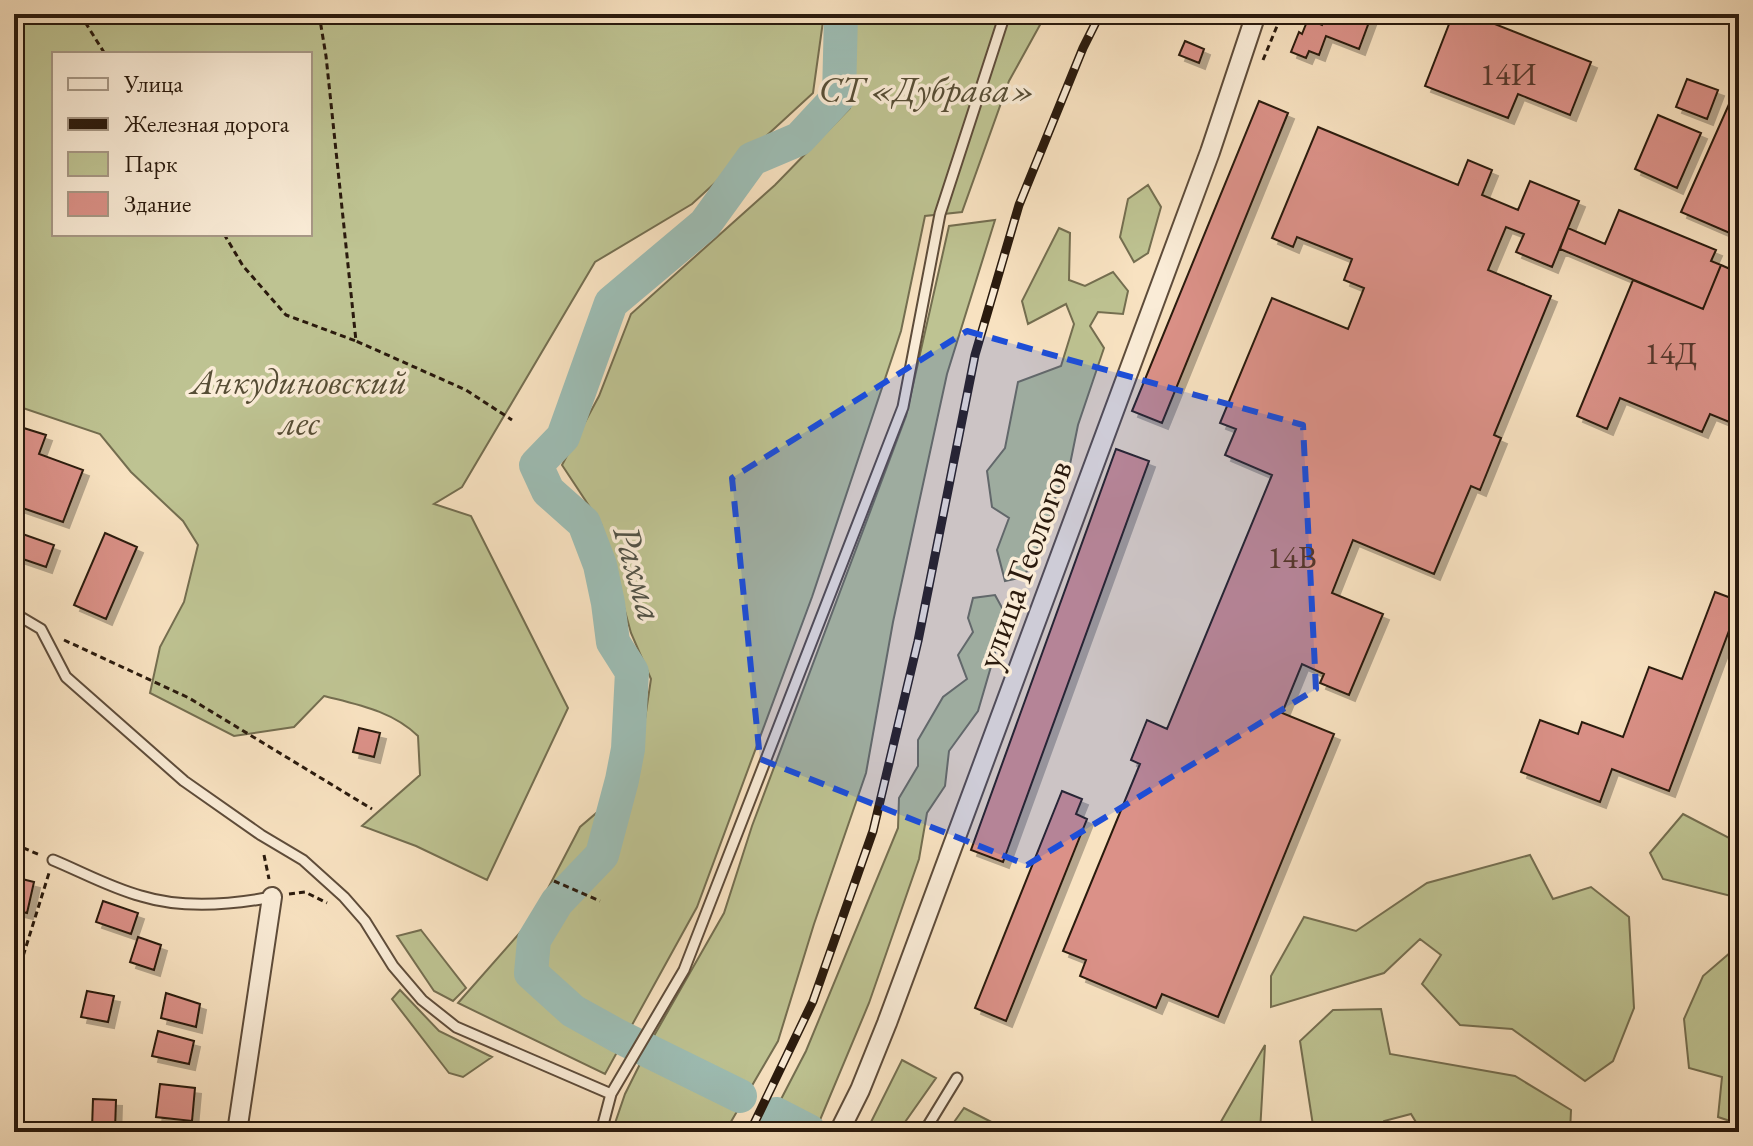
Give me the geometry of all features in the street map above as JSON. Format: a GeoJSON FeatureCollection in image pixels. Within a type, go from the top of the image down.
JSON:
{"type":"FeatureCollection","features":[{"type":"Feature","properties":{"kind":"street","name":"улица Геологов"},"geometry":{"type":"LineString","coordinates":[[839,1132],[860,1090],[898,994],[1199,182],[1256,14]]}},
{"type":"Feature","properties":{"kind":"street"},"geometry":{"type":"LineString","coordinates":[[237,1132],[272,897]]}},
{"type":"Feature","properties":{"kind":"lane"},"geometry":{"type":"LineString","coordinates":[[601,1132],[611,1094],[684,970],[903,407],[940,214],[1005,14]]}},
{"type":"Feature","properties":{"kind":"lane"},"geometry":{"type":"LineString","coordinates":[[14,613],[41,629],[66,677],[184,781],[261,835],[303,860],[344,897],[365,921],[393,966],[422,1000],[456,1027],[611,1094]]}},
{"type":"Feature","properties":{"kind":"lane"},"geometry":{"type":"LineString","coordinates":[[53,860],[152,898],[203,904],[272,897]]}},
{"type":"Feature","properties":{"kind":"lane"},"geometry":{"type":"LineString","coordinates":[[924,1132],[957,1078]]}},
{"type":"Feature","properties":{"kind":"path"},"geometry":{"type":"LineString","coordinates":[[80,14],[104,52]]}},
{"type":"Feature","properties":{"kind":"path"},"geometry":{"type":"LineString","coordinates":[[319,14],[356,341]]}},
{"type":"Feature","properties":{"kind":"path"},"geometry":{"type":"LineString","coordinates":[[1263,60],[1282,14]]}},
{"type":"Feature","properties":{"kind":"path"},"geometry":{"type":"LineString","coordinates":[[225,236],[243,266],[286,315],[356,341],[466,390],[512,420]]}},
{"type":"Feature","properties":{"kind":"path"},"geometry":{"type":"LineString","coordinates":[[41,629],[189,698],[372,809]]}},
{"type":"Feature","properties":{"kind":"path"},"geometry":{"type":"LineString","coordinates":[[261,835],[272,897],[305,892],[333,906]]}},
{"type":"Feature","properties":{"kind":"path"},"geometry":{"type":"LineString","coordinates":[[14,844],[53,860],[20,966],[21,995]]}},
{"type":"Feature","properties":{"kind":"path"},"geometry":{"type":"LineString","coordinates":[[554,881],[600,901]]}},
{"type":"Feature","properties":{"kind":"highlighted area"},"geometry":{"type":"Polygon","coordinates":[[[967,331],[1303,425],[1316,689],[1027,865],[760,759],[732,478],[967,331]]]}},
{"type":"Feature","properties":{"kind":"green space","name":"Анкудиновский лес"},"geometry":{"type":"Polygon","coordinates":[[[14,14],[824,14],[813,93],[692,204],[595,262],[462,487],[434,504],[471,516],[568,708],[487,880],[416,846],[362,826],[420,775],[418,736],[397,720],[324,696],[294,727],[234,736],[150,693],[160,647],[184,602],[198,545],[183,521],[131,472],[100,434],[14,405],[14,14]]]}},
{"type":"Feature","properties":{"kind":"green space","name":"СТ «Дубрава»"},"geometry":{"type":"Polygon","coordinates":[[[855,14],[1046,14],[1009,81],[962,212],[925,216],[901,331],[812,597],[697,907],[605,1074],[458,1003],[532,919],[580,827],[636,779],[651,679],[631,633],[601,524],[562,465],[599,396],[631,314],[775,185],[850,108],[855,14]]]}},
{"type":"Feature","properties":{"kind":"green space"},"geometry":{"type":"Polygon","coordinates":[[[1148,185],[1161,207],[1148,253],[1134,262],[1120,237],[1128,199],[1148,185]]]}},
{"type":"Feature","properties":{"kind":"green space"},"geometry":{"type":"Polygon","coordinates":[[[995,220],[947,374],[893,622],[866,773],[778,1041],[725,1132],[612,1132],[625,1094],[655,1034],[724,913],[752,826],[906,416],[949,226],[995,220]]]}},
{"type":"Feature","properties":{"kind":"green space"},"geometry":{"type":"Polygon","coordinates":[[[1059,228],[1070,233],[1069,280],[1085,286],[1113,272],[1128,291],[1123,314],[1098,312],[1090,326],[1104,348],[1078,425],[1068,474],[1058,488],[1048,525],[1024,577],[1005,581],[997,550],[1009,518],[992,507],[987,471],[1005,448],[1018,382],[1061,366],[1074,324],[1066,304],[1028,324],[1022,301],[1059,228]]]}},
{"type":"Feature","properties":{"kind":"green space"},"geometry":{"type":"Polygon","coordinates":[[[995,595],[1006,615],[978,711],[949,751],[945,786],[927,813],[919,859],[869,1003],[815,1132],[764,1132],[806,1051],[898,828],[899,798],[918,766],[918,740],[943,697],[967,679],[958,655],[973,632],[968,618],[973,598],[995,595]]]}},
{"type":"Feature","properties":{"kind":"green space"},"geometry":{"type":"Polygon","coordinates":[[[1683,814],[1739,843],[1739,898],[1663,879],[1650,853],[1683,814]]]}},
{"type":"Feature","properties":{"kind":"green space"},"geometry":{"type":"Polygon","coordinates":[[[1530,855],[1553,899],[1591,887],[1629,917],[1634,1008],[1613,1061],[1585,1081],[1512,1029],[1460,1025],[1422,984],[1441,955],[1420,939],[1384,973],[1271,1007],[1271,976],[1304,917],[1356,931],[1427,883],[1530,855]]]}},
{"type":"Feature","properties":{"kind":"green space"},"geometry":{"type":"Polygon","coordinates":[[[421,930],[466,988],[453,1001],[434,991],[397,936],[421,930]]]}},
{"type":"Feature","properties":{"kind":"green space"},"geometry":{"type":"Polygon","coordinates":[[[1731,952],[1739,956],[1739,1124],[1718,1117],[1722,1077],[1689,1068],[1684,1019],[1703,976],[1731,952]]]}},
{"type":"Feature","properties":{"kind":"green space"},"geometry":{"type":"Polygon","coordinates":[[[400,990],[439,1031],[492,1057],[463,1077],[449,1073],[392,999],[400,990]]]}},
{"type":"Feature","properties":{"kind":"green space"},"geometry":{"type":"Polygon","coordinates":[[[1381,1009],[1390,1054],[1515,1076],[1571,1110],[1570,1132],[1422,1132],[1411,1114],[1384,1121],[1381,1132],[1314,1132],[1300,1041],[1333,1010],[1381,1009]]]}},
{"type":"Feature","properties":{"kind":"green space"},"geometry":{"type":"Polygon","coordinates":[[[1265,1045],[1260,1132],[1215,1132],[1265,1045]]]}},
{"type":"Feature","properties":{"kind":"green space"},"geometry":{"type":"Polygon","coordinates":[[[902,1060],[936,1078],[898,1132],[866,1132],[902,1060]]]}},
{"type":"Feature","properties":{"kind":"green space"},"geometry":{"type":"Polygon","coordinates":[[[964,1108],[1011,1132],[947,1132],[964,1108]]]}},
{"type":"Feature","properties":{"kind":"building"},"geometry":{"type":"Polygon","coordinates":[[[1326,14],[1372,14],[1359,49],[1326,36],[1319,55],[1309,51],[1306,58],[1291,52],[1308,19],[1322,25],[1326,14]]]}},
{"type":"Feature","properties":{"kind":"building"},"geometry":{"type":"Polygon","coordinates":[[[1453,14],[1495,14],[1492,23],[1591,62],[1570,115],[1518,94],[1508,118],[1425,86],[1453,14]]]}},
{"type":"Feature","properties":{"kind":"building"},"geometry":{"type":"Polygon","coordinates":[[[1185,41],[1204,49],[1199,63],[1179,55],[1185,41]]]}},
{"type":"Feature","properties":{"kind":"building"},"geometry":{"type":"Polygon","coordinates":[[[1687,79],[1718,90],[1707,119],[1676,107],[1687,79]]]}},
{"type":"Feature","properties":{"kind":"building"},"geometry":{"type":"Polygon","coordinates":[[[1739,84],[1739,237],[1681,212],[1739,84]]]}},
{"type":"Feature","properties":{"kind":"building"},"geometry":{"type":"Polygon","coordinates":[[[1259,101],[1288,113],[1162,423],[1132,411],[1259,101]]]}},
{"type":"Feature","properties":{"kind":"building"},"geometry":{"type":"Polygon","coordinates":[[[1658,115],[1701,133],[1677,188],[1635,169],[1658,115]]]}},
{"type":"Feature","properties":{"kind":"building"},"geometry":{"type":"Polygon","coordinates":[[[1318,127],[1458,185],[1468,160],[1492,170],[1482,195],[1518,210],[1530,181],[1579,201],[1552,267],[1516,252],[1524,234],[1506,227],[1488,270],[1551,296],[1494,435],[1501,438],[1480,490],[1471,486],[1434,574],[1353,540],[1332,593],[1383,614],[1349,695],[1320,683],[1324,674],[1302,664],[1282,713],[1334,734],[1218,1017],[1162,994],[1156,1008],[1080,976],[1086,960],[1063,951],[1140,764],[1131,760],[1147,720],[1167,729],[1272,475],[1225,455],[1236,429],[1220,423],[1272,298],[1348,329],[1364,288],[1344,280],[1352,259],[1297,237],[1293,247],[1272,238],[1318,127]]]}},
{"type":"Feature","properties":{"kind":"building"},"geometry":{"type":"Polygon","coordinates":[[[1619,210],[1716,250],[1711,261],[1721,265],[1703,309],[1560,249],[1568,228],[1605,244],[1619,210]]]}},
{"type":"Feature","properties":{"kind":"building"},"geometry":{"type":"Polygon","coordinates":[[[1721,265],[1739,273],[1739,426],[1710,414],[1702,432],[1620,398],[1607,429],[1577,416],[1633,280],[1703,309],[1721,265]]]}},
{"type":"Feature","properties":{"kind":"building"},"geometry":{"type":"Polygon","coordinates":[[[14,425],[46,435],[39,454],[83,470],[63,522],[14,505],[14,425]]]}},
{"type":"Feature","properties":{"kind":"building"},"geometry":{"type":"Polygon","coordinates":[[[1116,449],[1149,461],[1003,862],[971,850],[1116,449]]]}},
{"type":"Feature","properties":{"kind":"building"},"geometry":{"type":"Polygon","coordinates":[[[14,531],[54,545],[46,567],[14,556],[14,531]]]}},
{"type":"Feature","properties":{"kind":"building"},"geometry":{"type":"Polygon","coordinates":[[[105,533],[137,547],[106,619],[74,605],[105,533]]]}},
{"type":"Feature","properties":{"kind":"building"},"geometry":{"type":"Polygon","coordinates":[[[1715,592],[1739,601],[1739,604],[1669,791],[1612,769],[1600,802],[1521,772],[1540,720],[1578,734],[1582,722],[1623,737],[1649,667],[1682,679],[1715,592]]]}},
{"type":"Feature","properties":{"kind":"building"},"geometry":{"type":"Polygon","coordinates":[[[359,728],[380,733],[374,757],[353,752],[359,728]]]}},
{"type":"Feature","properties":{"kind":"building"},"geometry":{"type":"Polygon","coordinates":[[[1062,791],[1082,799],[1076,814],[1087,819],[1006,1021],[975,1008],[1062,791]]]}},
{"type":"Feature","properties":{"kind":"building"},"geometry":{"type":"Polygon","coordinates":[[[14,877],[34,882],[27,913],[14,910],[14,877]]]}},
{"type":"Feature","properties":{"kind":"building"},"geometry":{"type":"Polygon","coordinates":[[[103,901],[138,913],[131,934],[96,922],[103,901]]]}},
{"type":"Feature","properties":{"kind":"building"},"geometry":{"type":"Polygon","coordinates":[[[138,937],[161,945],[154,970],[130,962],[138,937]]]}},
{"type":"Feature","properties":{"kind":"building"},"geometry":{"type":"Polygon","coordinates":[[[87,991],[114,996],[108,1022],[81,1017],[87,991]]]}},
{"type":"Feature","properties":{"kind":"building"},"geometry":{"type":"Polygon","coordinates":[[[166,993],[200,1004],[196,1027],[161,1018],[166,993]]]}},
{"type":"Feature","properties":{"kind":"building"},"geometry":{"type":"Polygon","coordinates":[[[158,1031],[194,1041],[189,1064],[152,1056],[158,1031]]]}},
{"type":"Feature","properties":{"kind":"building"},"geometry":{"type":"Polygon","coordinates":[[[160,1084],[195,1088],[192,1121],[156,1117],[160,1084]]]}},
{"type":"Feature","properties":{"kind":"building"},"geometry":{"type":"Polygon","coordinates":[[[93,1099],[116,1100],[115,1130],[92,1129],[93,1099]]]}},
{"type":"Feature","properties":{"kind":"waterway","name":"Рахма"},"geometry":{"type":"LineString","coordinates":[[740,1096],[573,1011],[531,973],[534,940],[557,902],[602,855],[628,749],[632,672],[613,642],[600,565],[584,523],[548,491],[536,465],[563,437],[611,303],[705,224],[752,159],[799,139],[839,96],[841,14]]}},
{"type":"Feature","properties":{"kind":"waterway","name":"Рахма"},"geometry":{"type":"LineString","coordinates":[[776,1114],[809,1131]]}},
{"type":"Feature","properties":{"kind":"railway"},"geometry":{"type":"LineString","coordinates":[[750,1132],[813,1001],[873,831],[918,641],[975,355],[1019,205],[1100,14]]}}]}
